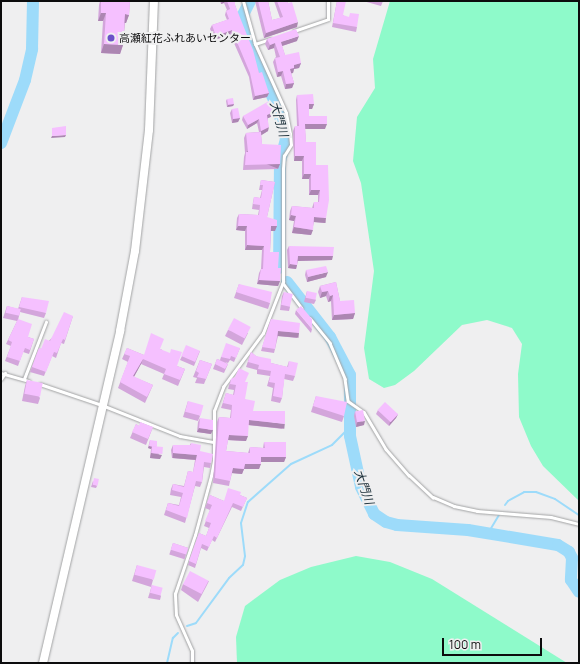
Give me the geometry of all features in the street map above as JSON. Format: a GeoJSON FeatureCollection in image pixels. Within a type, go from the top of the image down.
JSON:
{"type":"FeatureCollection","features":[{"type":"Feature","properties":{"kind":"street"},"geometry":{"type":"LineString","coordinates":[[43,663],[120,331],[141,210],[152,91],[154,1]]}},
{"type":"Feature","properties":{"kind":"lane"},"geometry":{"type":"LineString","coordinates":[[192,663],[192,651],[176,615],[175,594],[204,507],[214,460],[214,411],[223,387],[262,332],[283,282],[283,169],[284,156],[291,145],[290,134],[286,113],[255,44],[249,17],[243,1]]}},
{"type":"Feature","properties":{"kind":"lane"},"geometry":{"type":"LineString","coordinates":[[290,32],[328,19],[328,1]]}},
{"type":"Feature","properties":{"kind":"lane"},"geometry":{"type":"LineString","coordinates":[[255,44],[276,37]]}},
{"type":"Feature","properties":{"kind":"lane"},"geometry":{"type":"LineString","coordinates":[[283,282],[304,311]]}},
{"type":"Feature","properties":{"kind":"lane"},"geometry":{"type":"LineString","coordinates":[[309,316],[330,343],[345,379],[348,401],[358,410],[364,412],[386,448],[409,475],[433,497],[454,506],[477,511],[551,517],[579,524]]}},
{"type":"Feature","properties":{"kind":"lane"},"geometry":{"type":"LineString","coordinates":[[24,379],[46,322]]}},
{"type":"Feature","properties":{"kind":"lane"},"geometry":{"type":"LineString","coordinates":[[1,379],[3,373],[31,381]]}},
{"type":"Feature","properties":{"kind":"lane"},"geometry":{"type":"LineString","coordinates":[[38,384],[102,405],[180,436],[214,442]]}},
{"type":"Feature","properties":{"kind":"green space"},"geometry":{"type":"Polygon","coordinates":[[[390,1],[579,1],[579,501],[543,466],[531,446],[519,417],[518,374],[522,344],[512,328],[487,320],[462,325],[414,371],[395,385],[384,388],[369,379],[364,348],[374,271],[361,183],[353,161],[357,117],[375,88],[373,59],[390,1]]]}},
{"type":"Feature","properties":{"kind":"green space"},"geometry":{"type":"Polygon","coordinates":[[[356,556],[390,562],[432,579],[567,663],[237,663],[236,637],[245,606],[280,580],[311,567],[356,556]]]}},
{"type":"Feature","properties":{"kind":"building","name":"高瀬紅花ふれあいセンター"},"geometry":{"type":"Polygon","coordinates":[[[101,1],[130,1],[129,15],[125,14],[123,45],[104,44],[106,13],[101,13],[101,1]]]}},
{"type":"Feature","properties":{"kind":"building"},"geometry":{"type":"Polygon","coordinates":[[[227,1],[235,1],[235,5],[253,50],[259,73],[262,72],[269,93],[255,96],[250,73],[232,30],[216,36],[212,25],[229,19],[226,11],[230,9],[227,1]]]}},
{"type":"Feature","properties":{"kind":"building"},"geometry":{"type":"Polygon","coordinates":[[[258,1],[268,1],[272,20],[283,17],[277,1],[287,1],[288,3],[292,2],[298,22],[266,33],[258,1]]]}},
{"type":"Feature","properties":{"kind":"building"},"geometry":{"type":"Polygon","coordinates":[[[337,1],[346,1],[343,15],[349,17],[350,13],[359,14],[357,27],[333,23],[337,1]]]}},
{"type":"Feature","properties":{"kind":"building"},"geometry":{"type":"Polygon","coordinates":[[[296,29],[299,36],[281,42],[285,55],[299,52],[301,63],[294,65],[294,68],[290,69],[294,83],[286,84],[283,71],[278,72],[275,58],[280,57],[275,43],[270,45],[267,39],[296,29]]]}},
{"type":"Feature","properties":{"kind":"building"},"geometry":{"type":"Polygon","coordinates":[[[313,94],[314,104],[309,104],[309,116],[327,116],[327,124],[305,124],[306,142],[316,142],[316,165],[328,165],[329,200],[326,218],[314,217],[313,230],[294,227],[296,216],[291,215],[292,206],[314,208],[314,202],[319,202],[320,190],[311,190],[311,174],[304,174],[304,156],[295,156],[295,126],[299,126],[297,95],[313,94]]]}},
{"type":"Feature","properties":{"kind":"building"},"geometry":{"type":"Polygon","coordinates":[[[233,98],[234,104],[228,105],[227,99],[233,98]]]}},
{"type":"Feature","properties":{"kind":"building"},"geometry":{"type":"Polygon","coordinates":[[[269,101],[275,111],[267,115],[269,127],[261,131],[259,119],[248,125],[243,116],[269,101]]]}},
{"type":"Feature","properties":{"kind":"building"},"geometry":{"type":"Polygon","coordinates":[[[238,108],[240,118],[233,119],[232,109],[238,108]]]}},
{"type":"Feature","properties":{"kind":"building"},"geometry":{"type":"Polygon","coordinates":[[[66,126],[66,135],[52,136],[52,128],[66,126]]]}},
{"type":"Feature","properties":{"kind":"building"},"geometry":{"type":"Polygon","coordinates":[[[261,132],[262,144],[281,145],[280,164],[245,165],[246,152],[248,152],[246,133],[261,132]]]}},
{"type":"Feature","properties":{"kind":"building"},"geometry":{"type":"Polygon","coordinates":[[[261,180],[275,182],[267,217],[277,220],[277,226],[271,226],[270,252],[279,252],[278,268],[281,268],[280,281],[259,280],[261,269],[263,269],[264,246],[247,245],[247,226],[238,226],[239,214],[259,215],[260,205],[253,204],[254,197],[261,198],[263,185],[260,185],[261,180]]]}},
{"type":"Feature","properties":{"kind":"building"},"geometry":{"type":"Polygon","coordinates":[[[289,246],[334,247],[333,256],[298,256],[297,265],[290,264],[289,246]]]}},
{"type":"Feature","properties":{"kind":"building"},"geometry":{"type":"Polygon","coordinates":[[[326,266],[328,272],[308,277],[306,270],[326,266]]]}},
{"type":"Feature","properties":{"kind":"building"},"geometry":{"type":"Polygon","coordinates":[[[336,282],[340,301],[354,300],[355,313],[334,315],[333,295],[330,296],[328,291],[322,292],[320,286],[336,282]]]}},
{"type":"Feature","properties":{"kind":"building"},"geometry":{"type":"Polygon","coordinates":[[[239,284],[272,292],[270,303],[236,292],[239,284]]]}},
{"type":"Feature","properties":{"kind":"building"},"geometry":{"type":"Polygon","coordinates":[[[307,291],[317,293],[315,300],[306,298],[307,291]]]}},
{"type":"Feature","properties":{"kind":"building"},"geometry":{"type":"Polygon","coordinates":[[[284,292],[293,294],[290,307],[281,305],[284,292]]]}},
{"type":"Feature","properties":{"kind":"building"},"geometry":{"type":"Polygon","coordinates":[[[22,297],[49,301],[46,313],[19,307],[22,297]]]}},
{"type":"Feature","properties":{"kind":"building"},"geometry":{"type":"Polygon","coordinates":[[[7,306],[21,309],[19,316],[6,313],[7,306]]]}},
{"type":"Feature","properties":{"kind":"building"},"geometry":{"type":"Polygon","coordinates":[[[301,306],[312,319],[312,329],[296,310],[301,306]]]}},
{"type":"Feature","properties":{"kind":"building"},"geometry":{"type":"Polygon","coordinates":[[[64,312],[73,316],[65,340],[63,339],[57,353],[54,352],[46,372],[32,367],[39,348],[41,349],[45,339],[50,341],[64,312]]]}},
{"type":"Feature","properties":{"kind":"building"},"geometry":{"type":"Polygon","coordinates":[[[234,318],[251,327],[245,338],[228,329],[234,318]]]}},
{"type":"Feature","properties":{"kind":"building"},"geometry":{"type":"Polygon","coordinates":[[[18,319],[32,324],[28,337],[34,339],[30,350],[25,348],[20,361],[7,357],[12,342],[8,340],[18,319]]]}},
{"type":"Feature","properties":{"kind":"building"},"geometry":{"type":"Polygon","coordinates":[[[271,319],[300,323],[299,333],[278,331],[275,349],[262,347],[271,319]]]}},
{"type":"Feature","properties":{"kind":"building"},"geometry":{"type":"Polygon","coordinates":[[[151,333],[164,339],[160,349],[170,353],[171,349],[182,352],[177,366],[185,369],[180,380],[164,374],[166,369],[143,359],[133,376],[153,385],[147,397],[120,382],[130,356],[124,354],[127,348],[144,355],[151,333]]]}},
{"type":"Feature","properties":{"kind":"building"},"geometry":{"type":"Polygon","coordinates":[[[226,343],[240,348],[236,358],[231,356],[230,359],[221,357],[226,343]]]}},
{"type":"Feature","properties":{"kind":"building"},"geometry":{"type":"Polygon","coordinates":[[[186,345],[200,351],[195,362],[181,356],[186,345]]]}},
{"type":"Feature","properties":{"kind":"building"},"geometry":{"type":"Polygon","coordinates":[[[251,352],[256,356],[271,359],[271,363],[288,367],[289,361],[298,363],[295,376],[285,374],[282,398],[273,396],[275,383],[269,382],[271,371],[258,369],[259,365],[248,362],[251,352]]]}},
{"type":"Feature","properties":{"kind":"building"},"geometry":{"type":"Polygon","coordinates":[[[217,359],[228,364],[225,369],[215,364],[217,359]]]}},
{"type":"Feature","properties":{"kind":"building"},"geometry":{"type":"Polygon","coordinates":[[[200,360],[212,364],[206,379],[197,377],[199,373],[196,371],[200,360]]]}},
{"type":"Feature","properties":{"kind":"building"},"geometry":{"type":"Polygon","coordinates":[[[239,368],[249,373],[245,382],[248,382],[245,399],[255,401],[253,411],[285,411],[285,424],[249,420],[248,436],[229,435],[226,451],[250,453],[250,447],[265,448],[264,442],[286,442],[286,457],[261,457],[261,464],[245,464],[244,469],[233,468],[230,481],[215,478],[219,417],[231,418],[232,405],[223,403],[226,393],[234,395],[236,385],[230,384],[231,379],[235,377],[239,368]]]}},
{"type":"Feature","properties":{"kind":"building"},"geometry":{"type":"Polygon","coordinates":[[[27,380],[43,383],[40,397],[24,394],[27,380]]]}},
{"type":"Feature","properties":{"kind":"building"},"geometry":{"type":"Polygon","coordinates":[[[316,396],[347,402],[344,416],[313,406],[316,396]]]}},
{"type":"Feature","properties":{"kind":"building"},"geometry":{"type":"Polygon","coordinates":[[[188,401],[203,405],[201,416],[185,412],[188,401]]]}},
{"type":"Feature","properties":{"kind":"building"},"geometry":{"type":"Polygon","coordinates":[[[385,402],[398,414],[391,422],[377,410],[385,402]]]}},
{"type":"Feature","properties":{"kind":"building"},"geometry":{"type":"Polygon","coordinates":[[[363,410],[365,421],[357,422],[355,411],[363,410]]]}},
{"type":"Feature","properties":{"kind":"building"},"geometry":{"type":"Polygon","coordinates":[[[200,418],[213,420],[213,430],[199,428],[200,418]]]}},
{"type":"Feature","properties":{"kind":"building"},"geometry":{"type":"Polygon","coordinates":[[[140,422],[153,427],[148,439],[132,432],[136,424],[139,426],[140,422]]]}},
{"type":"Feature","properties":{"kind":"building"},"geometry":{"type":"Polygon","coordinates":[[[150,440],[157,441],[157,447],[149,446],[150,440]]]}},
{"type":"Feature","properties":{"kind":"building"},"geometry":{"type":"Polygon","coordinates":[[[191,443],[201,445],[200,451],[213,454],[211,463],[204,462],[202,482],[196,481],[187,518],[166,510],[168,503],[179,506],[183,493],[172,490],[173,484],[184,487],[188,471],[193,472],[197,455],[173,453],[173,445],[191,445],[191,443]]]}},
{"type":"Feature","properties":{"kind":"building"},"geometry":{"type":"Polygon","coordinates":[[[152,446],[163,447],[162,454],[151,453],[152,446]]]}},
{"type":"Feature","properties":{"kind":"building"},"geometry":{"type":"Polygon","coordinates":[[[94,478],[99,479],[98,486],[93,485],[94,478]]]}},
{"type":"Feature","properties":{"kind":"building"},"geometry":{"type":"Polygon","coordinates":[[[228,488],[241,492],[240,495],[247,498],[243,507],[233,503],[217,538],[214,536],[209,547],[202,544],[196,564],[189,561],[199,533],[206,536],[211,523],[205,521],[212,505],[207,503],[210,495],[224,501],[228,488]]]}},
{"type":"Feature","properties":{"kind":"building"},"geometry":{"type":"Polygon","coordinates":[[[173,543],[188,548],[186,555],[171,550],[173,543]]]}},
{"type":"Feature","properties":{"kind":"building"},"geometry":{"type":"Polygon","coordinates":[[[137,565],[156,570],[154,580],[134,575],[137,565]]]}},
{"type":"Feature","properties":{"kind":"building"},"geometry":{"type":"Polygon","coordinates":[[[190,571],[209,581],[201,594],[183,584],[190,571]]]}},
{"type":"Feature","properties":{"kind":"building"},"geometry":{"type":"Polygon","coordinates":[[[152,585],[163,588],[161,596],[150,593],[152,585]]]}},
{"type":"Feature","properties":{"kind":"waterway"},"geometry":{"type":"LineString","coordinates":[[1,143],[25,80],[32,49],[33,1]]}},
{"type":"Feature","properties":{"kind":"waterway","name":"大門川"},"geometry":{"type":"LineString","coordinates":[[250,1],[243,15],[247,40],[278,109],[286,139],[280,161],[279,268]]}},
{"type":"Feature","properties":{"kind":"waterway","name":"大門川"},"geometry":{"type":"LineString","coordinates":[[287,282],[330,337],[350,375],[350,436],[361,487],[374,514],[386,522],[397,525],[468,530],[558,545],[569,552],[572,558],[571,580],[579,592]]}},
{"type":"Feature","properties":{"kind":"waterway"},"geometry":{"type":"LineString","coordinates":[[187,626],[196,623],[229,578],[243,565],[245,556],[241,523],[248,502],[291,464],[332,445],[349,428]]}},
{"type":"Feature","properties":{"kind":"waterway"},"geometry":{"type":"LineString","coordinates":[[505,505],[508,501],[524,492],[536,492],[555,499],[579,515]]}},
{"type":"Feature","properties":{"kind":"waterway"},"geometry":{"type":"LineString","coordinates":[[487,535],[499,515]]}},
{"type":"Feature","properties":{"kind":"waterway"},"geometry":{"type":"LineString","coordinates":[[167,663],[173,638],[178,633]]}},
{"type":"Feature","properties":{"kind":"place","name":"高瀬紅花ふれあいセンター"},"geometry":{"type":"Point","coordinates":[111,38]}}]}
